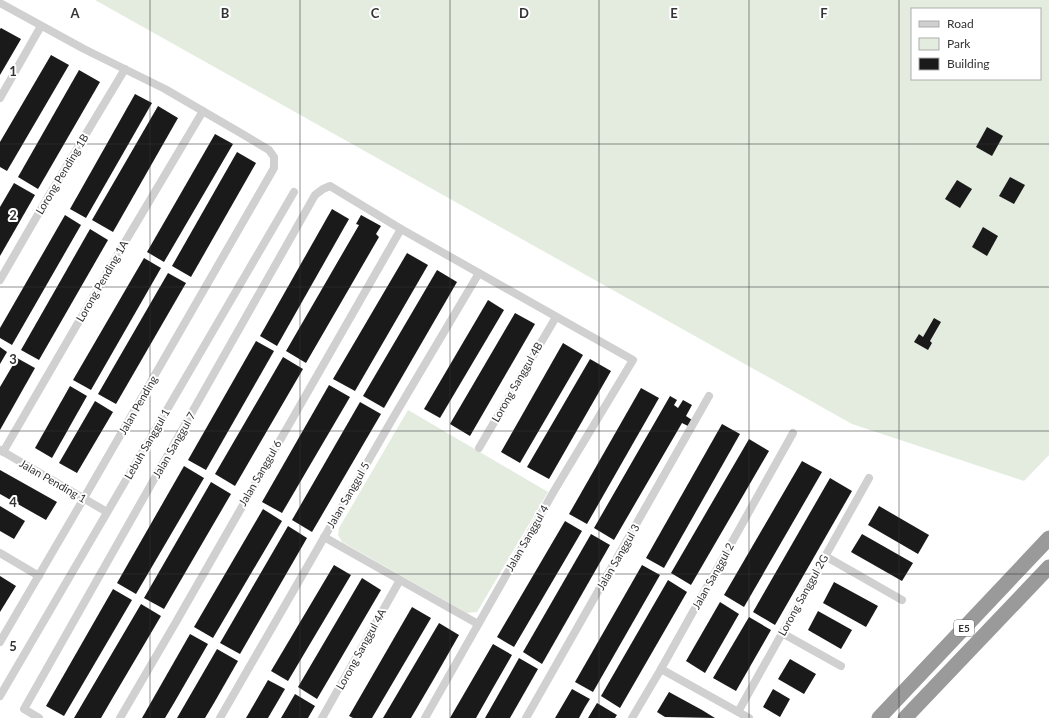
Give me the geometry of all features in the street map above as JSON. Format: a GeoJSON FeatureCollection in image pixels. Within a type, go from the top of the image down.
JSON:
{"type":"FeatureCollection","features":[{"type":"Feature","properties":{"kind":"highway","name":"E5"},"geometry":{"type":"LineString","coordinates":[[879,718],[1049,538]]}},
{"type":"Feature","properties":{"kind":"highway","name":"E5"},"geometry":{"type":"LineString","coordinates":[[905,718],[1049,567]]}},
{"type":"Feature","properties":{"kind":"street"},"geometry":{"type":"LineString","coordinates":[[0,3],[84,49],[166,89],[203,111]]}},
{"type":"Feature","properties":{"kind":"street"},"geometry":{"type":"LineString","coordinates":[[0,98],[41,26]]}},
{"type":"Feature","properties":{"kind":"street","name":"Lorong Pending 1B"},"geometry":{"type":"LineString","coordinates":[[0,280],[48,196],[125,69]]}},
{"type":"Feature","properties":{"kind":"street","name":"Jalan Pending"},"geometry":{"type":"LineString","coordinates":[[0,642],[274,168],[274,157],[269,150],[203,111]]}},
{"type":"Feature","properties":{"kind":"street","name":"Lorong Pending 1A"},"geometry":{"type":"LineString","coordinates":[[2,451],[124,242],[203,111]]}},
{"type":"Feature","properties":{"kind":"street","name":"Jalan Sanggul 7"},"geometry":{"type":"LineString","coordinates":[[39,718],[24,709],[315,196],[323,189],[330,186],[401,229]]}},
{"type":"Feature","properties":{"kind":"street","name":"Lebuh Sanggul 1"},"geometry":{"type":"LineString","coordinates":[[0,696],[294,192]]}},
{"type":"Feature","properties":{"kind":"street"},"geometry":{"type":"LineString","coordinates":[[401,229],[556,317]]}},
{"type":"Feature","properties":{"kind":"street","name":"Jalan Sanggul 6"},"geometry":{"type":"LineString","coordinates":[[120,718],[401,229]]}},
{"type":"Feature","properties":{"kind":"street","name":"Jalan Sanggul 5"},"geometry":{"type":"LineString","coordinates":[[220,718],[324,536],[479,273]]}},
{"type":"Feature","properties":{"kind":"street","name":"Jalan Sanggul 4"},"geometry":{"type":"LineString","coordinates":[[425,718],[554,491],[633,360],[556,317]]}},
{"type":"Feature","properties":{"kind":"street","name":"Lorong Sanggul 4B"},"geometry":{"type":"LineString","coordinates":[[479,448],[556,317]]}},
{"type":"Feature","properties":{"kind":"street","name":"Jalan Sanggul 3"},"geometry":{"type":"LineString","coordinates":[[526,718],[709,396]]}},
{"type":"Feature","properties":{"kind":"street","name":"Jalan Sanggul 2"},"geometry":{"type":"LineString","coordinates":[[632,718],[793,433]]}},
{"type":"Feature","properties":{"kind":"street","name":"Jalan Pending 1"},"geometry":{"type":"LineString","coordinates":[[2,451],[107,512]]}},
{"type":"Feature","properties":{"kind":"street","name":"Lorong Sanggul 2G"},"geometry":{"type":"LineString","coordinates":[[738,712],[869,478]]}},
{"type":"Feature","properties":{"kind":"street"},"geometry":{"type":"LineString","coordinates":[[324,536],[478,624]]}},
{"type":"Feature","properties":{"kind":"street"},"geometry":{"type":"LineString","coordinates":[[0,553],[39,576]]}},
{"type":"Feature","properties":{"kind":"street"},"geometry":{"type":"LineString","coordinates":[[825,556],[902,600]]}},
{"type":"Feature","properties":{"kind":"street","name":"Lorong Sanggul 4A"},"geometry":{"type":"LineString","coordinates":[[322,718],[400,580]]}},
{"type":"Feature","properties":{"kind":"street"},"geometry":{"type":"LineString","coordinates":[[782,633],[841,666]]}},
{"type":"Feature","properties":{"kind":"street"},"geometry":{"type":"LineString","coordinates":[[661,668],[749,718]]}},
{"type":"Feature","properties":{"kind":"green space"},"geometry":{"type":"Polygon","coordinates":[[[95,0],[1049,0],[1049,455],[1024,481],[852,424],[95,0]]]}},
{"type":"Feature","properties":{"kind":"green space"},"geometry":{"type":"Polygon","coordinates":[[[408,410],[548,492],[477,612],[467,613],[342,542],[338,535],[339,528],[408,410]]]}},
{"type":"Feature","properties":{"kind":"building"},"geometry":{"type":"Polygon","coordinates":[[[1,28],[21,39],[0,75],[0,29],[1,28]]]}},
{"type":"Feature","properties":{"kind":"building"},"geometry":{"type":"Polygon","coordinates":[[[51,55],[69,65],[7,171],[0,167],[0,142],[51,55]]]}},
{"type":"Feature","properties":{"kind":"building"},"geometry":{"type":"Polygon","coordinates":[[[79,70],[100,82],[38,189],[18,177],[79,70]]]}},
{"type":"Feature","properties":{"kind":"building"},"geometry":{"type":"Polygon","coordinates":[[[135,94],[152,103],[86,218],[70,209],[135,94]]]}},
{"type":"Feature","properties":{"kind":"building"},"geometry":{"type":"Polygon","coordinates":[[[158,106],[178,118],[113,232],[92,220],[158,106]]]}},
{"type":"Feature","properties":{"kind":"building"},"geometry":{"type":"Polygon","coordinates":[[[987,127],[1003,136],[992,156],[976,147],[987,127]]]}},
{"type":"Feature","properties":{"kind":"building"},"geometry":{"type":"Polygon","coordinates":[[[215,134],[233,144],[164,262],[147,252],[215,134]]]}},
{"type":"Feature","properties":{"kind":"building"},"geometry":{"type":"Polygon","coordinates":[[[237,152],[256,163],[191,277],[172,266],[237,152]]]}},
{"type":"Feature","properties":{"kind":"building"},"geometry":{"type":"Polygon","coordinates":[[[1010,177],[1025,185],[1014,204],[999,196],[1010,177]]]}},
{"type":"Feature","properties":{"kind":"building"},"geometry":{"type":"Polygon","coordinates":[[[957,180],[972,189],[960,208],[945,199],[957,180]]]}},
{"type":"Feature","properties":{"kind":"building"},"geometry":{"type":"Polygon","coordinates":[[[14,183],[35,195],[0,256],[0,207],[14,183]]]}},
{"type":"Feature","properties":{"kind":"building"},"geometry":{"type":"Polygon","coordinates":[[[332,209],[349,219],[277,346],[260,336],[332,209]]]}},
{"type":"Feature","properties":{"kind":"building"},"geometry":{"type":"Polygon","coordinates":[[[65,215],[81,225],[12,345],[0,338],[0,328],[65,215]]]}},
{"type":"Feature","properties":{"kind":"building"},"geometry":{"type":"Polygon","coordinates":[[[361,215],[381,226],[376,234],[379,237],[306,363],[286,351],[359,225],[356,224],[361,215]]]}},
{"type":"Feature","properties":{"kind":"building"},"geometry":{"type":"Polygon","coordinates":[[[983,227],[998,236],[987,256],[972,247],[983,227]]]}},
{"type":"Feature","properties":{"kind":"building"},"geometry":{"type":"Polygon","coordinates":[[[90,229],[108,240],[39,360],[21,350],[90,229]]]}},
{"type":"Feature","properties":{"kind":"building"},"geometry":{"type":"Polygon","coordinates":[[[407,253],[428,265],[355,391],[333,379],[407,253]]]}},
{"type":"Feature","properties":{"kind":"building"},"geometry":{"type":"Polygon","coordinates":[[[144,258],[161,268],[91,390],[73,380],[144,258]]]}},
{"type":"Feature","properties":{"kind":"building"},"geometry":{"type":"Polygon","coordinates":[[[437,270],[457,282],[384,408],[363,396],[437,270]]]}},
{"type":"Feature","properties":{"kind":"building"},"geometry":{"type":"Polygon","coordinates":[[[168,273],[186,283],[116,404],[98,394],[168,273]]]}},
{"type":"Feature","properties":{"kind":"building"},"geometry":{"type":"Polygon","coordinates":[[[488,300],[504,310],[440,418],[424,409],[488,300]]]}},
{"type":"Feature","properties":{"kind":"building"},"geometry":{"type":"Polygon","coordinates":[[[515,313],[535,324],[470,436],[450,424],[515,313]]]}},
{"type":"Feature","properties":{"kind":"building"},"geometry":{"type":"Polygon","coordinates":[[[934,318],[941,322],[930,341],[932,343],[928,350],[914,342],[919,334],[923,337],[934,318]]]}},
{"type":"Feature","properties":{"kind":"building"},"geometry":{"type":"Polygon","coordinates":[[[256,341],[274,351],[206,470],[188,460],[256,341]]]}},
{"type":"Feature","properties":{"kind":"building"},"geometry":{"type":"Polygon","coordinates":[[[563,343],[583,355],[520,463],[501,452],[563,343]]]}},
{"type":"Feature","properties":{"kind":"building"},"geometry":{"type":"Polygon","coordinates":[[[0,347],[7,352],[0,364],[0,347]]]}},
{"type":"Feature","properties":{"kind":"building"},"geometry":{"type":"Polygon","coordinates":[[[283,357],[303,369],[235,486],[215,474],[283,357]]]}},
{"type":"Feature","properties":{"kind":"building"},"geometry":{"type":"Polygon","coordinates":[[[17,358],[35,368],[0,430],[0,387],[17,358]]]}},
{"type":"Feature","properties":{"kind":"building"},"geometry":{"type":"Polygon","coordinates":[[[590,359],[611,371],[549,479],[527,467],[590,359]]]}},
{"type":"Feature","properties":{"kind":"building"},"geometry":{"type":"Polygon","coordinates":[[[329,385],[350,397],[282,513],[262,502],[329,385]]]}},
{"type":"Feature","properties":{"kind":"building"},"geometry":{"type":"Polygon","coordinates":[[[70,386],[87,396],[52,458],[35,448],[70,386]]]}},
{"type":"Feature","properties":{"kind":"building"},"geometry":{"type":"Polygon","coordinates":[[[641,388],[659,398],[587,524],[569,514],[641,388]]]}},
{"type":"Feature","properties":{"kind":"building"},"geometry":{"type":"Polygon","coordinates":[[[670,396],[677,400],[674,405],[678,408],[683,400],[692,405],[686,416],[692,420],[688,426],[682,423],[614,540],[594,528],[670,396]]]}},
{"type":"Feature","properties":{"kind":"building"},"geometry":{"type":"Polygon","coordinates":[[[95,401],[113,412],[77,473],[59,463],[95,401]]]}},
{"type":"Feature","properties":{"kind":"building"},"geometry":{"type":"Polygon","coordinates":[[[360,402],[381,414],[312,532],[292,520],[360,402]]]}},
{"type":"Feature","properties":{"kind":"building"},"geometry":{"type":"Polygon","coordinates":[[[722,424],[740,434],[664,568],[646,558],[722,424]]]}},
{"type":"Feature","properties":{"kind":"building"},"geometry":{"type":"Polygon","coordinates":[[[749,439],[769,451],[691,585],[671,573],[749,439]]]}},
{"type":"Feature","properties":{"kind":"building"},"geometry":{"type":"Polygon","coordinates":[[[802,461],[822,472],[744,607],[724,595],[802,461]]]}},
{"type":"Feature","properties":{"kind":"building"},"geometry":{"type":"Polygon","coordinates":[[[184,466],[204,478],[136,594],[117,583],[184,466]]]}},
{"type":"Feature","properties":{"kind":"building"},"geometry":{"type":"Polygon","coordinates":[[[0,470],[57,502],[46,520],[0,494],[0,470]]]}},
{"type":"Feature","properties":{"kind":"building"},"geometry":{"type":"Polygon","coordinates":[[[830,478],[852,491],[775,625],[753,612],[830,478]]]}},
{"type":"Feature","properties":{"kind":"building"},"geometry":{"type":"Polygon","coordinates":[[[211,482],[231,494],[164,609],[144,598],[211,482]]]}},
{"type":"Feature","properties":{"kind":"building"},"geometry":{"type":"Polygon","coordinates":[[[0,506],[25,521],[14,539],[0,531],[0,506]]]}},
{"type":"Feature","properties":{"kind":"building"},"geometry":{"type":"Polygon","coordinates":[[[879,506],[929,535],[918,554],[868,525],[879,506]]]}},
{"type":"Feature","properties":{"kind":"building"},"geometry":{"type":"Polygon","coordinates":[[[263,509],[282,521],[213,638],[194,627],[263,509]]]}},
{"type":"Feature","properties":{"kind":"building"},"geometry":{"type":"Polygon","coordinates":[[[565,521],[582,531],[514,647],[497,637],[565,521]]]}},
{"type":"Feature","properties":{"kind":"building"},"geometry":{"type":"Polygon","coordinates":[[[288,526],[307,538],[240,654],[220,643],[288,526]]]}},
{"type":"Feature","properties":{"kind":"building"},"geometry":{"type":"Polygon","coordinates":[[[591,534],[610,545],[542,664],[523,652],[591,534]]]}},
{"type":"Feature","properties":{"kind":"building"},"geometry":{"type":"Polygon","coordinates":[[[862,534],[913,563],[902,581],[851,552],[862,534]]]}},
{"type":"Feature","properties":{"kind":"building"},"geometry":{"type":"Polygon","coordinates":[[[334,565],[351,575],[288,681],[271,671],[334,565]]]}},
{"type":"Feature","properties":{"kind":"building"},"geometry":{"type":"Polygon","coordinates":[[[642,565],[660,575],[593,692],[575,682],[642,565]]]}},
{"type":"Feature","properties":{"kind":"building"},"geometry":{"type":"Polygon","coordinates":[[[0,576],[16,586],[0,612],[0,576]]]}},
{"type":"Feature","properties":{"kind":"building"},"geometry":{"type":"Polygon","coordinates":[[[362,578],[381,590],[317,699],[298,687],[362,578]]]}},
{"type":"Feature","properties":{"kind":"building"},"geometry":{"type":"Polygon","coordinates":[[[668,580],[687,592],[620,708],[601,696],[668,580]]]}},
{"type":"Feature","properties":{"kind":"building"},"geometry":{"type":"Polygon","coordinates":[[[834,582],[878,606],[866,627],[823,603],[834,582]]]}},
{"type":"Feature","properties":{"kind":"building"},"geometry":{"type":"Polygon","coordinates":[[[113,589],[132,600],[64,716],[46,706],[113,589]]]}},
{"type":"Feature","properties":{"kind":"building"},"geometry":{"type":"Polygon","coordinates":[[[720,602],[739,614],[705,673],[686,661],[720,602]]]}},
{"type":"Feature","properties":{"kind":"building"},"geometry":{"type":"Polygon","coordinates":[[[141,604],[161,616],[101,718],[74,718],[141,604]]]}},
{"type":"Feature","properties":{"kind":"building"},"geometry":{"type":"Polygon","coordinates":[[[412,607],[431,618],[372,718],[353,718],[349,716],[412,607]]]}},
{"type":"Feature","properties":{"kind":"building"},"geometry":{"type":"Polygon","coordinates":[[[818,611],[852,630],[841,649],[808,630],[818,611]]]}},
{"type":"Feature","properties":{"kind":"building"},"geometry":{"type":"Polygon","coordinates":[[[749,617],[771,630],[736,691],[713,678],[749,617]]]}},
{"type":"Feature","properties":{"kind":"building"},"geometry":{"type":"Polygon","coordinates":[[[439,623],[459,635],[411,718],[383,718],[439,623]]]}},
{"type":"Feature","properties":{"kind":"building"},"geometry":{"type":"Polygon","coordinates":[[[190,634],[208,644],[165,718],[142,718],[190,634]]]}},
{"type":"Feature","properties":{"kind":"building"},"geometry":{"type":"Polygon","coordinates":[[[493,644],[512,655],[476,718],[450,718],[493,644]]]}},
{"type":"Feature","properties":{"kind":"building"},"geometry":{"type":"Polygon","coordinates":[[[217,649],[238,661],[214,703],[205,718],[177,718],[217,649]]]}},
{"type":"Feature","properties":{"kind":"building"},"geometry":{"type":"Polygon","coordinates":[[[519,658],[538,669],[510,718],[485,718],[519,658]]]}},
{"type":"Feature","properties":{"kind":"building"},"geometry":{"type":"Polygon","coordinates":[[[790,659],[816,674],[804,694],[778,679],[790,659]]]}},
{"type":"Feature","properties":{"kind":"building"},"geometry":{"type":"Polygon","coordinates":[[[268,680],[285,689],[268,718],[246,718],[268,680]]]}},
{"type":"Feature","properties":{"kind":"building"},"geometry":{"type":"Polygon","coordinates":[[[572,689],[590,699],[579,718],[555,718],[572,689]]]}},
{"type":"Feature","properties":{"kind":"building"},"geometry":{"type":"Polygon","coordinates":[[[773,689],[790,699],[780,717],[763,707],[773,689]]]}},
{"type":"Feature","properties":{"kind":"building"},"geometry":{"type":"Polygon","coordinates":[[[669,692],[715,718],[665,717],[657,712],[669,692]]]}},
{"type":"Feature","properties":{"kind":"building"},"geometry":{"type":"Polygon","coordinates":[[[295,694],[315,706],[308,718],[281,718],[295,694]]]}},
{"type":"Feature","properties":{"kind":"building"},"geometry":{"type":"Polygon","coordinates":[[[597,703],[617,715],[615,718],[588,718],[597,703]]]}}]}
